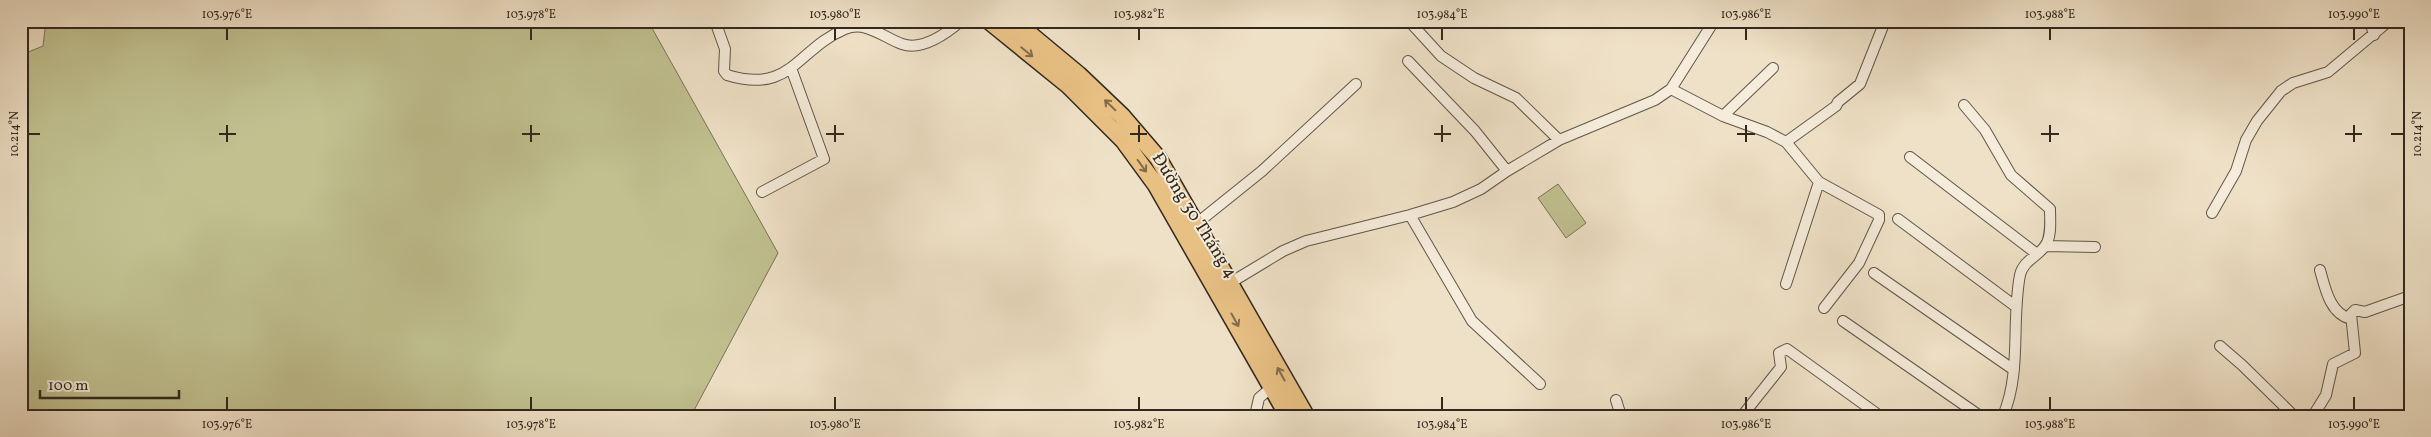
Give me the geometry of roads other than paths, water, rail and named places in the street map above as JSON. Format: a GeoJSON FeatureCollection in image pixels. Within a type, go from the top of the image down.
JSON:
{"type":"FeatureCollection","features":[{"type":"Feature","properties":{"kind":"main road","name":"Đường 30 Tháng 4"},"geometry":{"type":"LineString","coordinates":[[990,21],[1122,116],[1158,158],[1196,224],[1272,387],[1288,416]]}},
{"type":"Feature","properties":{"kind":"main road","name":"Đường 30 Tháng 4"},"geometry":{"type":"LineString","coordinates":[[1014,21],[1074,81],[1129,148],[1224,286],[1306,416]]}},
{"type":"Feature","properties":{"kind":"street"},"geometry":{"type":"LineString","coordinates":[[715,21],[724,43],[724,71],[727,74],[766,79],[777,77],[817,46],[846,29],[856,26],[868,28],[904,45],[915,45],[930,41],[961,21]]}},
{"type":"Feature","properties":{"kind":"street"},"geometry":{"type":"LineString","coordinates":[[1409,21],[1440,56],[1474,78],[1516,98],[1559,140]]}},
{"type":"Feature","properties":{"kind":"street"},"geometry":{"type":"LineString","coordinates":[[1224,286],[1306,241],[1410,215],[1460,199],[1481,189],[1559,140],[1655,100],[1671,89],[1714,21]]}},
{"type":"Feature","properties":{"kind":"street"},"geometry":{"type":"LineString","coordinates":[[1786,142],[1836,106],[1838,102],[1858,87],[1885,21]]}},
{"type":"Feature","properties":{"kind":"street"},"geometry":{"type":"LineString","coordinates":[[2370,21],[2374,35]]}},
{"type":"Feature","properties":{"kind":"street"},"geometry":{"type":"LineString","coordinates":[[2212,213],[2236,171],[2246,140],[2257,121],[2281,91],[2293,83],[2328,72],[2389,21]]}},
{"type":"Feature","properties":{"kind":"street"},"geometry":{"type":"LineString","coordinates":[[1408,61],[1475,131],[1507,171]]}},
{"type":"Feature","properties":{"kind":"street"},"geometry":{"type":"LineString","coordinates":[[762,192],[824,159],[791,68]]}},
{"type":"Feature","properties":{"kind":"street"},"geometry":{"type":"LineString","coordinates":[[1723,116],[1773,68]]}},
{"type":"Feature","properties":{"kind":"street"},"geometry":{"type":"LineString","coordinates":[[1196,224],[1262,171],[1356,84]]}},
{"type":"Feature","properties":{"kind":"street"},"geometry":{"type":"LineString","coordinates":[[1671,89],[1723,116],[1767,132],[1786,142],[1819,182],[1875,213],[1879,220],[1859,263],[1824,308]]}},
{"type":"Feature","properties":{"kind":"street"},"geometry":{"type":"LineString","coordinates":[[1964,105],[1985,130],[2012,175],[2050,208],[2050,233],[2046,246],[2020,272],[2015,306],[2014,370],[2011,391],[2003,416]]}},
{"type":"Feature","properties":{"kind":"street"},"geometry":{"type":"LineString","coordinates":[[1910,157],[2037,254]]}},
{"type":"Feature","properties":{"kind":"street"},"geometry":{"type":"LineString","coordinates":[[1786,284],[1819,182]]}},
{"type":"Feature","properties":{"kind":"street"},"geometry":{"type":"LineString","coordinates":[[1410,215],[1472,321],[1540,384]]}},
{"type":"Feature","properties":{"kind":"street"},"geometry":{"type":"LineString","coordinates":[[1898,219],[2015,306]]}},
{"type":"Feature","properties":{"kind":"street"},"geometry":{"type":"LineString","coordinates":[[2046,246],[2095,247]]}},
{"type":"Feature","properties":{"kind":"street"},"geometry":{"type":"LineString","coordinates":[[2320,270],[2329,297],[2336,310],[2342,317],[2351,319]]}},
{"type":"Feature","properties":{"kind":"street"},"geometry":{"type":"LineString","coordinates":[[1874,273],[2014,370]]}},
{"type":"Feature","properties":{"kind":"street"},"geometry":{"type":"LineString","coordinates":[[2313,416],[2326,394],[2333,364],[2355,353],[2351,319],[2355,310],[2365,312],[2410,296]]}},
{"type":"Feature","properties":{"kind":"street"},"geometry":{"type":"LineString","coordinates":[[1843,321],[1980,416]]}},
{"type":"Feature","properties":{"kind":"street"},"geometry":{"type":"LineString","coordinates":[[2220,346],[2294,416]]}},
{"type":"Feature","properties":{"kind":"street"},"geometry":{"type":"LineString","coordinates":[[1742,416],[1781,367],[1779,353],[1787,349],[1880,416]]}},
{"type":"Feature","properties":{"kind":"street"},"geometry":{"type":"LineString","coordinates":[[1256,416],[1259,398],[1272,387]]}},
{"type":"Feature","properties":{"kind":"street"},"geometry":{"type":"LineString","coordinates":[[1616,400],[1621,416]]}}]}
